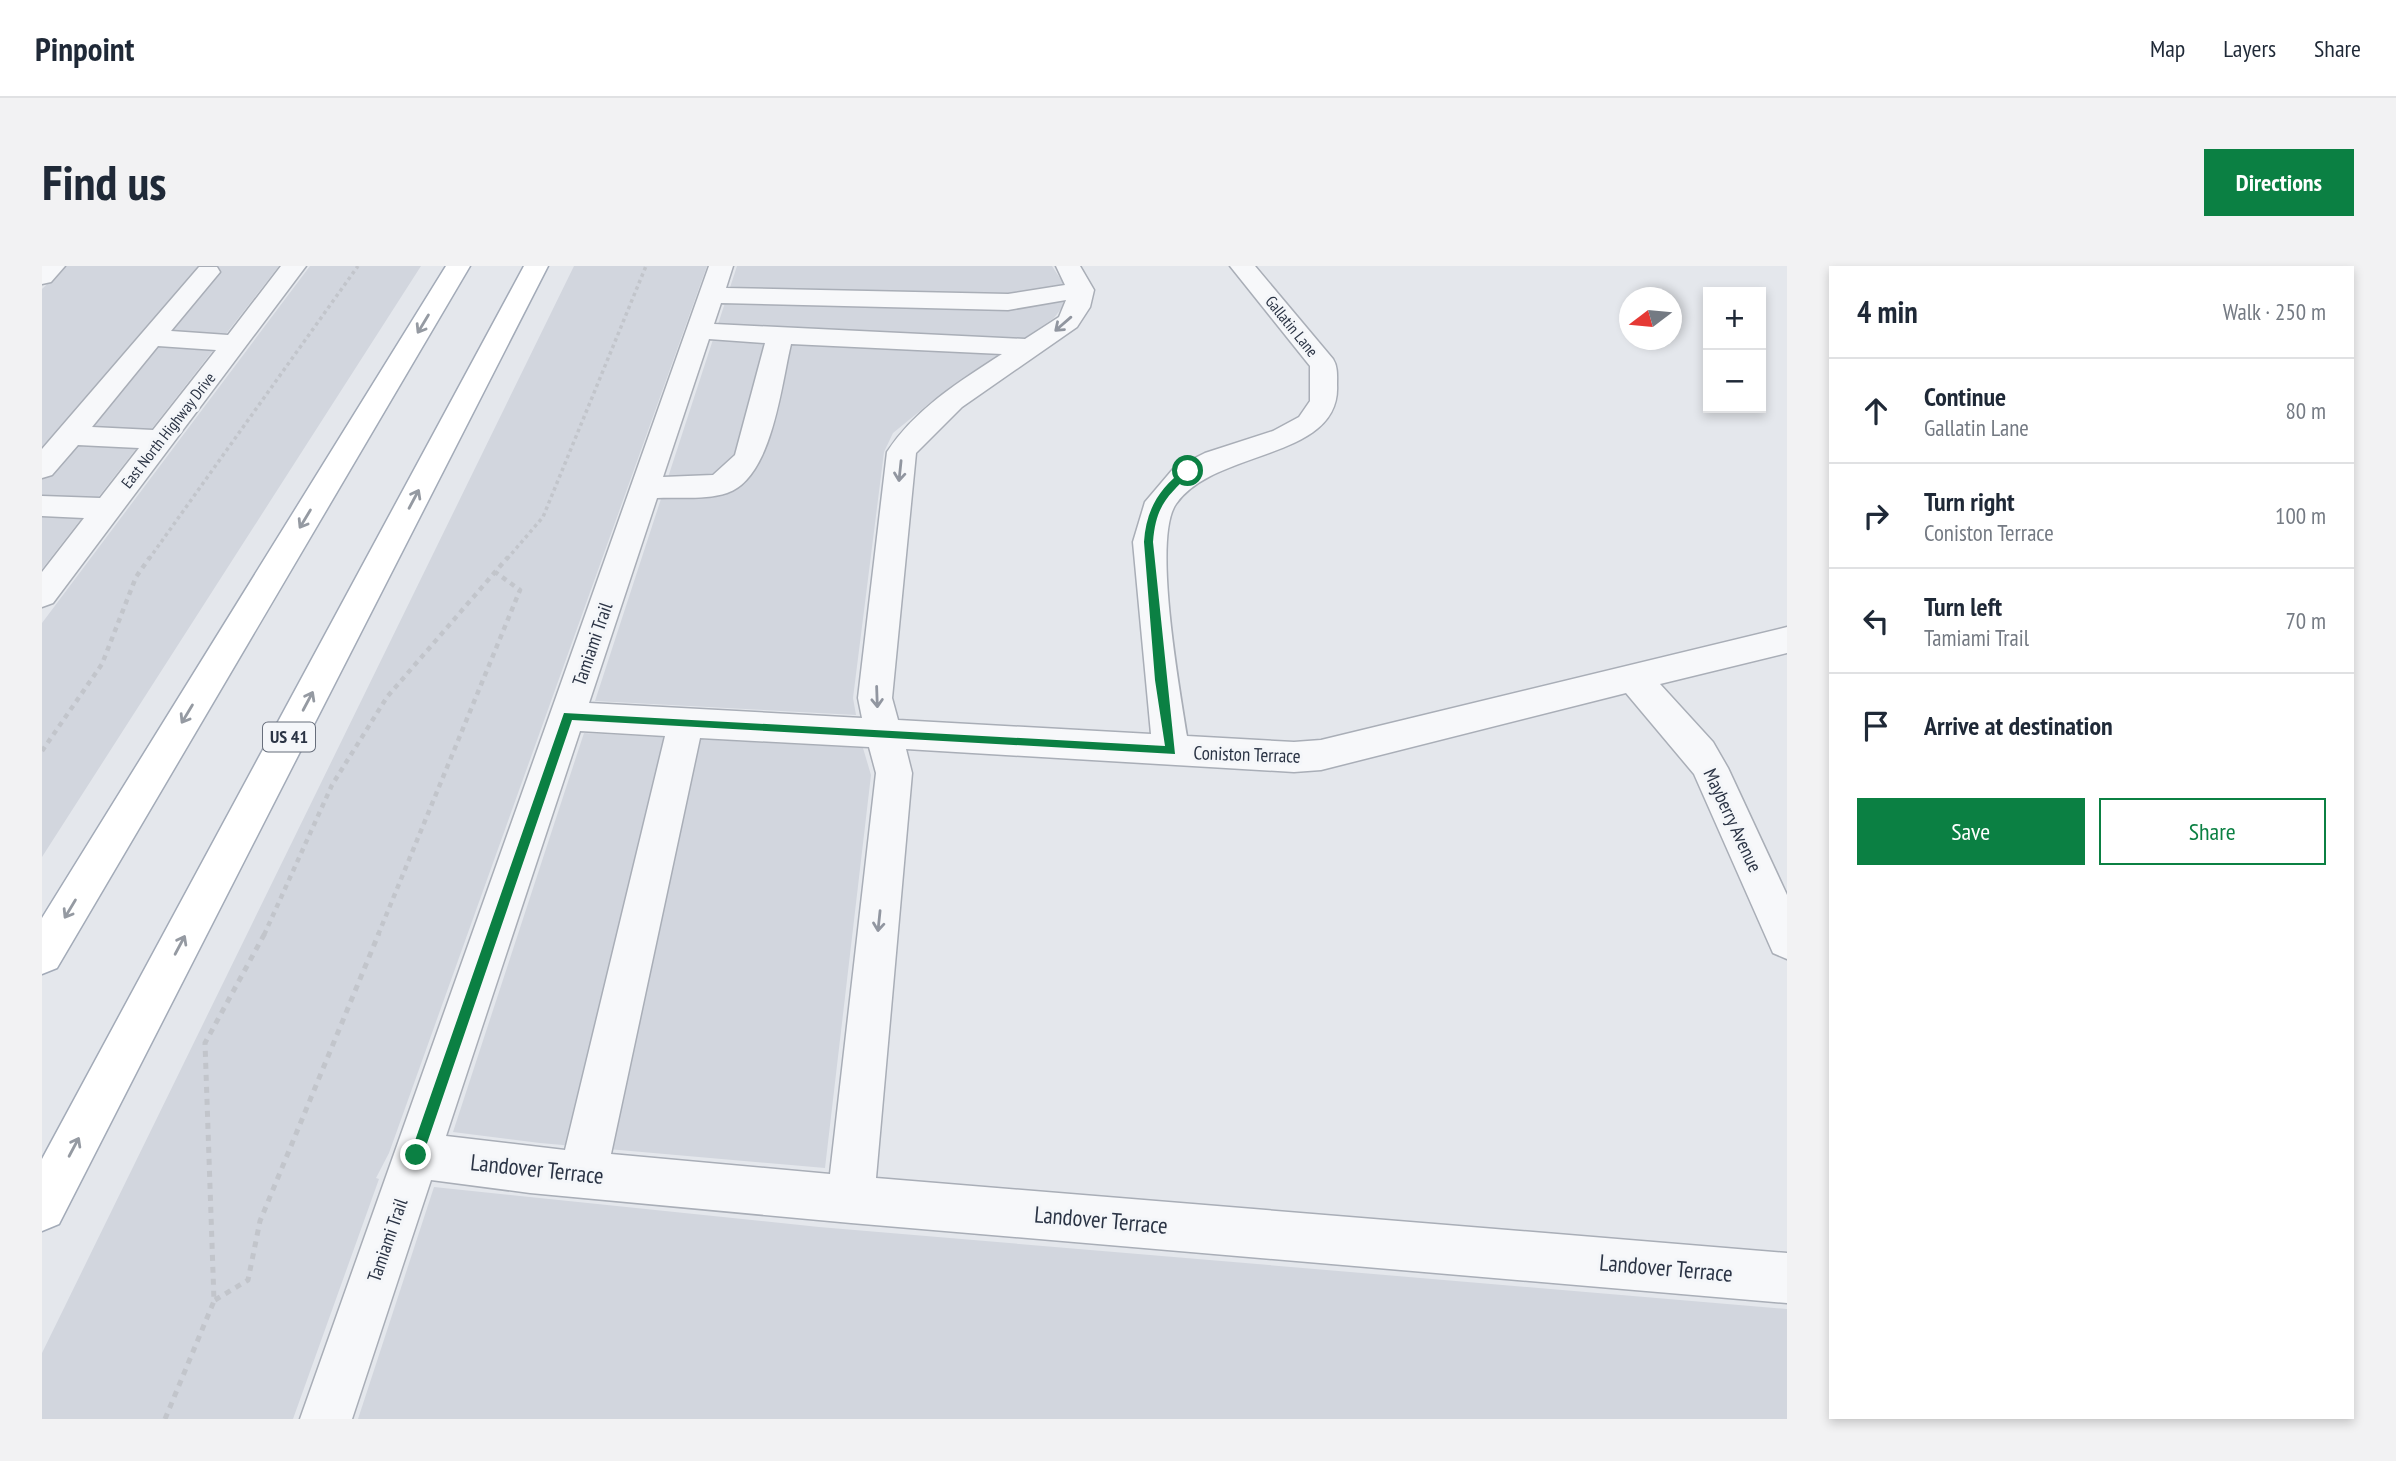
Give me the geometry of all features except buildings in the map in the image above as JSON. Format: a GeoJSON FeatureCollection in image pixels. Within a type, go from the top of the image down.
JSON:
{"type":"FeatureCollection","features":[{"type":"Feature","properties":{"kind":"main road"},"geometry":{"type":"LineString","coordinates":[[42,955],[458,266]]}},
{"type":"Feature","properties":{"kind":"main road","name":"US 41"},"geometry":{"type":"LineString","coordinates":[[42,1207],[536,266]]}},
{"type":"Feature","properties":{"kind":"street"},"geometry":{"type":"LineString","coordinates":[[42,277],[53,266]]}},
{"type":"Feature","properties":{"kind":"street","name":"East North Highway Drive"},"geometry":{"type":"LineString","coordinates":[[42,595],[294,266]]}},
{"type":"Feature","properties":{"kind":"street","name":"Gallatin Lane"},"geometry":{"type":"LineString","coordinates":[[1171,751],[1161,680],[1149,542],[1150,522],[1157,503],[1175,481],[1199,466],[1287,437],[1308,424],[1325,398],[1327,383],[1323,365],[1242,266]]}},
{"type":"Feature","properties":{"kind":"street"},"geometry":{"type":"LineString","coordinates":[[42,468],[208,272]]}},
{"type":"Feature","properties":{"kind":"street"},"geometry":{"type":"LineString","coordinates":[[716,281],[1007,302],[1074,278],[1079,307],[1068,322],[910,436],[902,452],[875,698],[894,773],[851,1199]]}},
{"type":"Feature","properties":{"kind":"street","name":"Tamiami Trail"},"geometry":{"type":"LineString","coordinates":[[326,1419],[716,281]]}},
{"type":"Feature","properties":{"kind":"street"},"geometry":{"type":"LineString","coordinates":[[699,331],[1031,348]]}},
{"type":"Feature","properties":{"kind":"street"},"geometry":{"type":"LineString","coordinates":[[646,488],[720,485],[737,473],[749,457],[780,336]]}},
{"type":"Feature","properties":{"kind":"street"},"geometry":{"type":"LineString","coordinates":[[151,338],[235,343]]}},
{"type":"Feature","properties":{"kind":"street"},"geometry":{"type":"LineString","coordinates":[[70,435],[160,440]]}},
{"type":"Feature","properties":{"kind":"street"},"geometry":{"type":"LineString","coordinates":[[42,506],[107,509]]}},
{"type":"Feature","properties":{"kind":"street","name":"Coniston Terrace"},"geometry":{"type":"LineString","coordinates":[[568,716],[1294,757],[1321,755],[1635,680],[1787,640]]}},
{"type":"Feature","properties":{"kind":"street","name":"Mayberry Avenue"},"geometry":{"type":"LineString","coordinates":[[1635,680],[1700,752],[1710,768],[1787,940]]}},
{"type":"Feature","properties":{"kind":"street"},"geometry":{"type":"LineString","coordinates":[[583,1174],[686,721]]}},
{"type":"Feature","properties":{"kind":"street","name":"Landover Terrace"},"geometry":{"type":"LineString","coordinates":[[416,1155],[851,1199],[1787,1278]]}},
{"type":"Feature","properties":{"kind":"path"},"geometry":{"type":"LineString","coordinates":[[42,751],[102,664],[136,577],[358,266]]}},
{"type":"Feature","properties":{"kind":"path"},"geometry":{"type":"LineString","coordinates":[[165,1419],[214,1301],[205,1044],[254,957],[332,785],[387,698],[543,517],[646,266]]}},
{"type":"Feature","properties":{"kind":"path"},"geometry":{"type":"LineString","coordinates":[[214,1301],[248,1280],[260,1221],[520,590],[495,572]]}},
{"type":"Feature","properties":{"kind":"shaded area"},"geometry":{"type":"Polygon","coordinates":[[[66,266],[279,266],[42,569],[42,289],[66,266]]]}},
{"type":"Feature","properties":{"kind":"shaded area"},"geometry":{"type":"Polygon","coordinates":[[[310,266],[421,266],[42,857],[42,623],[310,266]]]}},
{"type":"Feature","properties":{"kind":"shaded area"},"geometry":{"type":"Polygon","coordinates":[[[574,266],[707,266],[389,1153],[376,1178],[379,1179],[293,1419],[42,1419],[42,1353],[574,266]]]}},
{"type":"Feature","properties":{"kind":"shaded area"},"geometry":{"type":"Polygon","coordinates":[[[737,266],[1052,266],[1063,283],[1066,295],[1064,305],[1054,318],[931,402],[893,433],[884,452],[853,698],[856,715],[595,701],[737,266]]]}},
{"type":"Feature","properties":{"kind":"shaded area"},"geometry":{"type":"Polygon","coordinates":[[[584,733],[863,748],[871,775],[825,1168],[540,1143],[453,1132],[584,733]]]}},
{"type":"Feature","properties":{"kind":"shaded area"},"geometry":{"type":"Polygon","coordinates":[[[434,1187],[819,1227],[1787,1309],[1787,1419],[358,1419],[434,1187]]]}},
{"type":"Feature","properties":{"kind":"route"},"geometry":{"type":"LineString","coordinates":[[416,1155],[568,716],[1171,751],[1161,680],[1149,542],[1150,522],[1157,503],[1175,481],[1188,471]]}}]}
